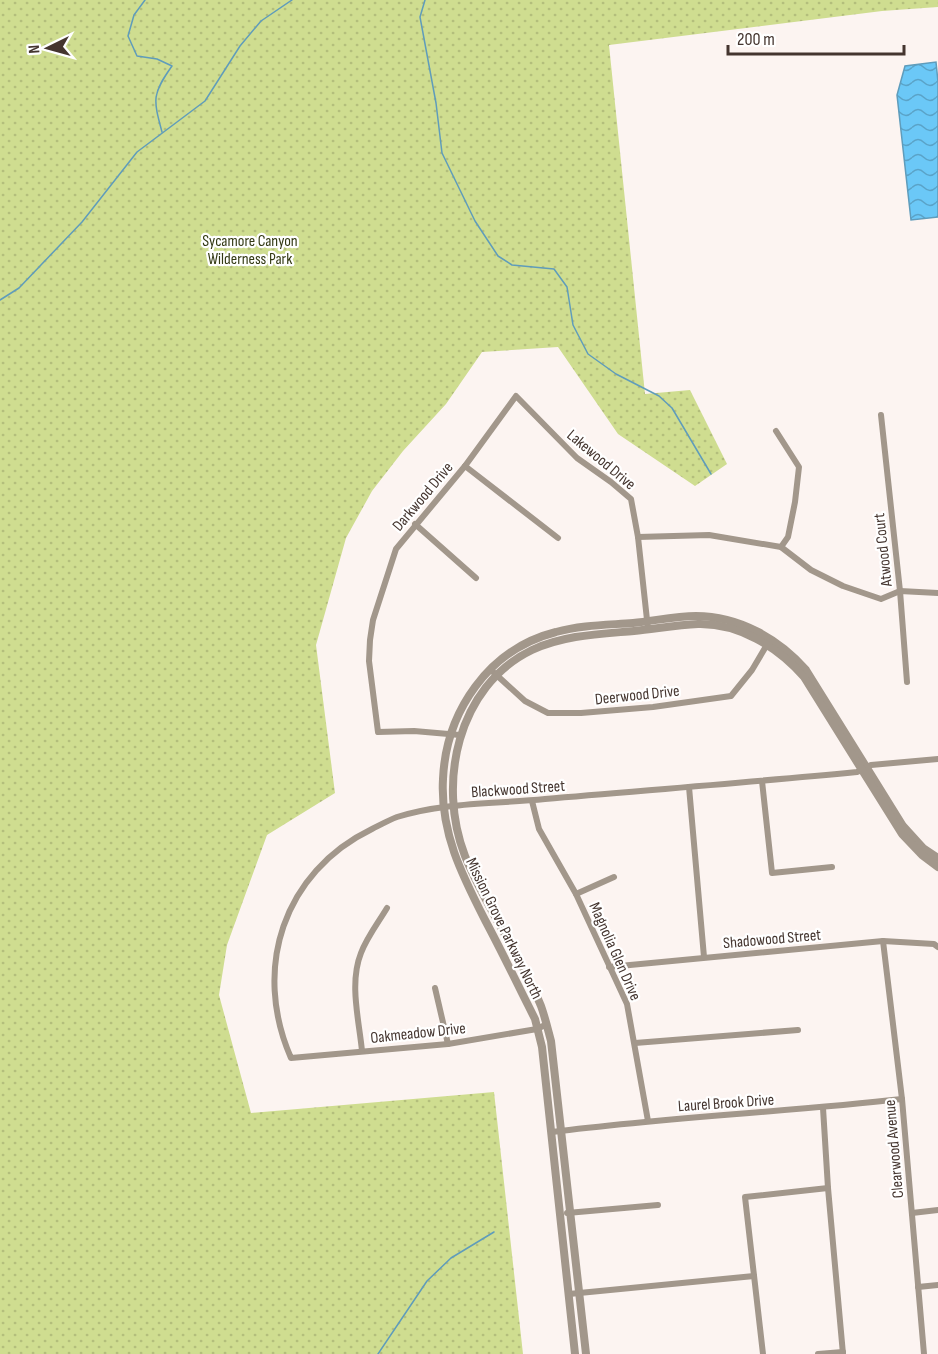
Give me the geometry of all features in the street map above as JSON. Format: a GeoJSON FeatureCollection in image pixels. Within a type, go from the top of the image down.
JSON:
{"type":"FeatureCollection","features":[{"type":"Feature","properties":{"kind":"street","name":"Darkwood Drive"},"geometry":{"type":"LineString","coordinates":[[456,734],[378,732],[369,662],[374,620],[396,549],[465,466],[516,396]]}},
{"type":"Feature","properties":{"kind":"street","name":"Lakewood Drive"},"geometry":{"type":"LineString","coordinates":[[516,396],[577,458],[611,482],[631,500],[638,537],[647,625]]}},
{"type":"Feature","properties":{"kind":"street","name":"Atwood Court"},"geometry":{"type":"LineString","coordinates":[[880,415],[900,591],[907,682]]}},
{"type":"Feature","properties":{"kind":"street"},"geometry":{"type":"LineString","coordinates":[[776,431],[799,467],[788,537],[781,548]]}},
{"type":"Feature","properties":{"kind":"street"},"geometry":{"type":"LineString","coordinates":[[465,466],[558,538]]}},
{"type":"Feature","properties":{"kind":"street"},"geometry":{"type":"LineString","coordinates":[[415,524],[476,579]]}},
{"type":"Feature","properties":{"kind":"street"},"geometry":{"type":"LineString","coordinates":[[638,537],[709,535],[781,548],[811,570],[843,586],[881,599],[900,591],[938,592]]}},
{"type":"Feature","properties":{"kind":"street","name":"Mission Grove Parkway North"},"geometry":{"type":"LineString","coordinates":[[585,1354],[554,1056],[540,1006],[465,854],[459,837],[454,806],[453,778],[455,720],[468,695],[475,686],[494,673],[516,648],[528,641],[556,632],[647,625],[695,616],[722,619],[750,627],[769,642],[786,650],[806,670],[902,834],[922,855],[938,867]]}},
{"type":"Feature","properties":{"kind":"street","name":"Deerwood Drive"},"geometry":{"type":"LineString","coordinates":[[494,673],[525,700],[548,713],[581,714],[653,707],[731,696],[752,670],[769,642]]}},
{"type":"Feature","properties":{"kind":"street","name":"Mission Grove Parkway North"},"geometry":{"type":"LineString","coordinates":[[456,734],[445,758],[443,791],[450,844],[461,873],[528,1005],[537,1029],[544,1060],[575,1354]]}},
{"type":"Feature","properties":{"kind":"street","name":"Blackwood Street"},"geometry":{"type":"LineString","coordinates":[[291,1058],[281,1033],[275,1007],[274,979],[281,933],[294,900],[317,869],[351,839],[397,817],[454,806],[762,782],[938,759]]}},
{"type":"Feature","properties":{"kind":"street","name":"Mission Grove Parkway North"},"geometry":{"type":"LineString","coordinates":[[864,768],[903,826],[923,848],[938,858]]}},
{"type":"Feature","properties":{"kind":"street"},"geometry":{"type":"LineString","coordinates":[[762,782],[772,873],[832,867]]}},
{"type":"Feature","properties":{"kind":"street"},"geometry":{"type":"LineString","coordinates":[[688,787],[704,957]]}},
{"type":"Feature","properties":{"kind":"street","name":"Magnolia Glen Drive"},"geometry":{"type":"LineString","coordinates":[[532,801],[539,829],[576,894],[627,1005],[648,1121]]}},
{"type":"Feature","properties":{"kind":"street"},"geometry":{"type":"LineString","coordinates":[[576,894],[614,877]]}},
{"type":"Feature","properties":{"kind":"street"},"geometry":{"type":"LineString","coordinates":[[362,1051],[356,973],[366,941],[387,909]]}},
{"type":"Feature","properties":{"kind":"street","name":"Shadowood Street"},"geometry":{"type":"LineString","coordinates":[[609,967],[883,941],[934,944],[938,947]]}},
{"type":"Feature","properties":{"kind":"street","name":"Clearwood Avenue"},"geometry":{"type":"LineString","coordinates":[[883,941],[902,1099],[924,1354]]}},
{"type":"Feature","properties":{"kind":"street"},"geometry":{"type":"LineString","coordinates":[[435,988],[448,1044]]}},
{"type":"Feature","properties":{"kind":"street","name":"Oakmeadow Drive"},"geometry":{"type":"LineString","coordinates":[[291,1058],[448,1044],[537,1029],[545,1025]]}},
{"type":"Feature","properties":{"kind":"street"},"geometry":{"type":"LineString","coordinates":[[635,1043],[798,1030]]}},
{"type":"Feature","properties":{"kind":"street","name":"Laurel Brook Drive"},"geometry":{"type":"LineString","coordinates":[[552,1132],[648,1121],[823,1108],[902,1099]]}},
{"type":"Feature","properties":{"kind":"street"},"geometry":{"type":"LineString","coordinates":[[819,1354],[843,1353],[823,1108]]}},
{"type":"Feature","properties":{"kind":"street"},"geometry":{"type":"LineString","coordinates":[[763,1354],[745,1197],[828,1188]]}},
{"type":"Feature","properties":{"kind":"street"},"geometry":{"type":"LineString","coordinates":[[561,1214],[658,1205]]}},
{"type":"Feature","properties":{"kind":"street"},"geometry":{"type":"LineString","coordinates":[[912,1213],[938,1210]]}},
{"type":"Feature","properties":{"kind":"street"},"geometry":{"type":"LineString","coordinates":[[569,1294],[754,1276]]}},
{"type":"Feature","properties":{"kind":"street"},"geometry":{"type":"LineString","coordinates":[[918,1287],[938,1285]]}},
{"type":"Feature","properties":{"kind":"green space","name":"Sycamore Canyon Wilderness Park"},"geometry":{"type":"Polygon","coordinates":[[[0,0],[938,0],[938,7],[882,11],[609,45],[645,394],[690,390],[727,464],[695,486],[618,434],[558,347],[482,352],[446,404],[403,451],[372,491],[346,538],[316,645],[335,793],[267,835],[227,945],[219,995],[251,1113],[494,1092],[523,1354],[0,1354],[0,0]]]}},
{"type":"Feature","properties":{"kind":"water"},"geometry":{"type":"Polygon","coordinates":[[[936,62],[938,217],[911,220],[897,95],[905,66],[936,62]]]}},
{"type":"Feature","properties":{"kind":"waterway"},"geometry":{"type":"LineString","coordinates":[[145,0],[134,15],[128,36],[137,56],[157,59],[172,66],[161,83],[156,97],[162,132]]}},
{"type":"Feature","properties":{"kind":"waterway"},"geometry":{"type":"LineString","coordinates":[[0,300],[19,288],[82,222],[137,152],[205,101],[240,46],[261,21],[292,0]]}},
{"type":"Feature","properties":{"kind":"waterway"},"geometry":{"type":"LineString","coordinates":[[425,0],[420,17],[436,103],[442,153],[475,221],[498,256],[512,265],[554,269],[567,287],[573,325],[588,354],[616,374],[659,396],[672,408],[711,474]]}},
{"type":"Feature","properties":{"kind":"waterway"},"geometry":{"type":"LineString","coordinates":[[378,1354],[427,1281],[451,1258],[494,1232]]}}]}
